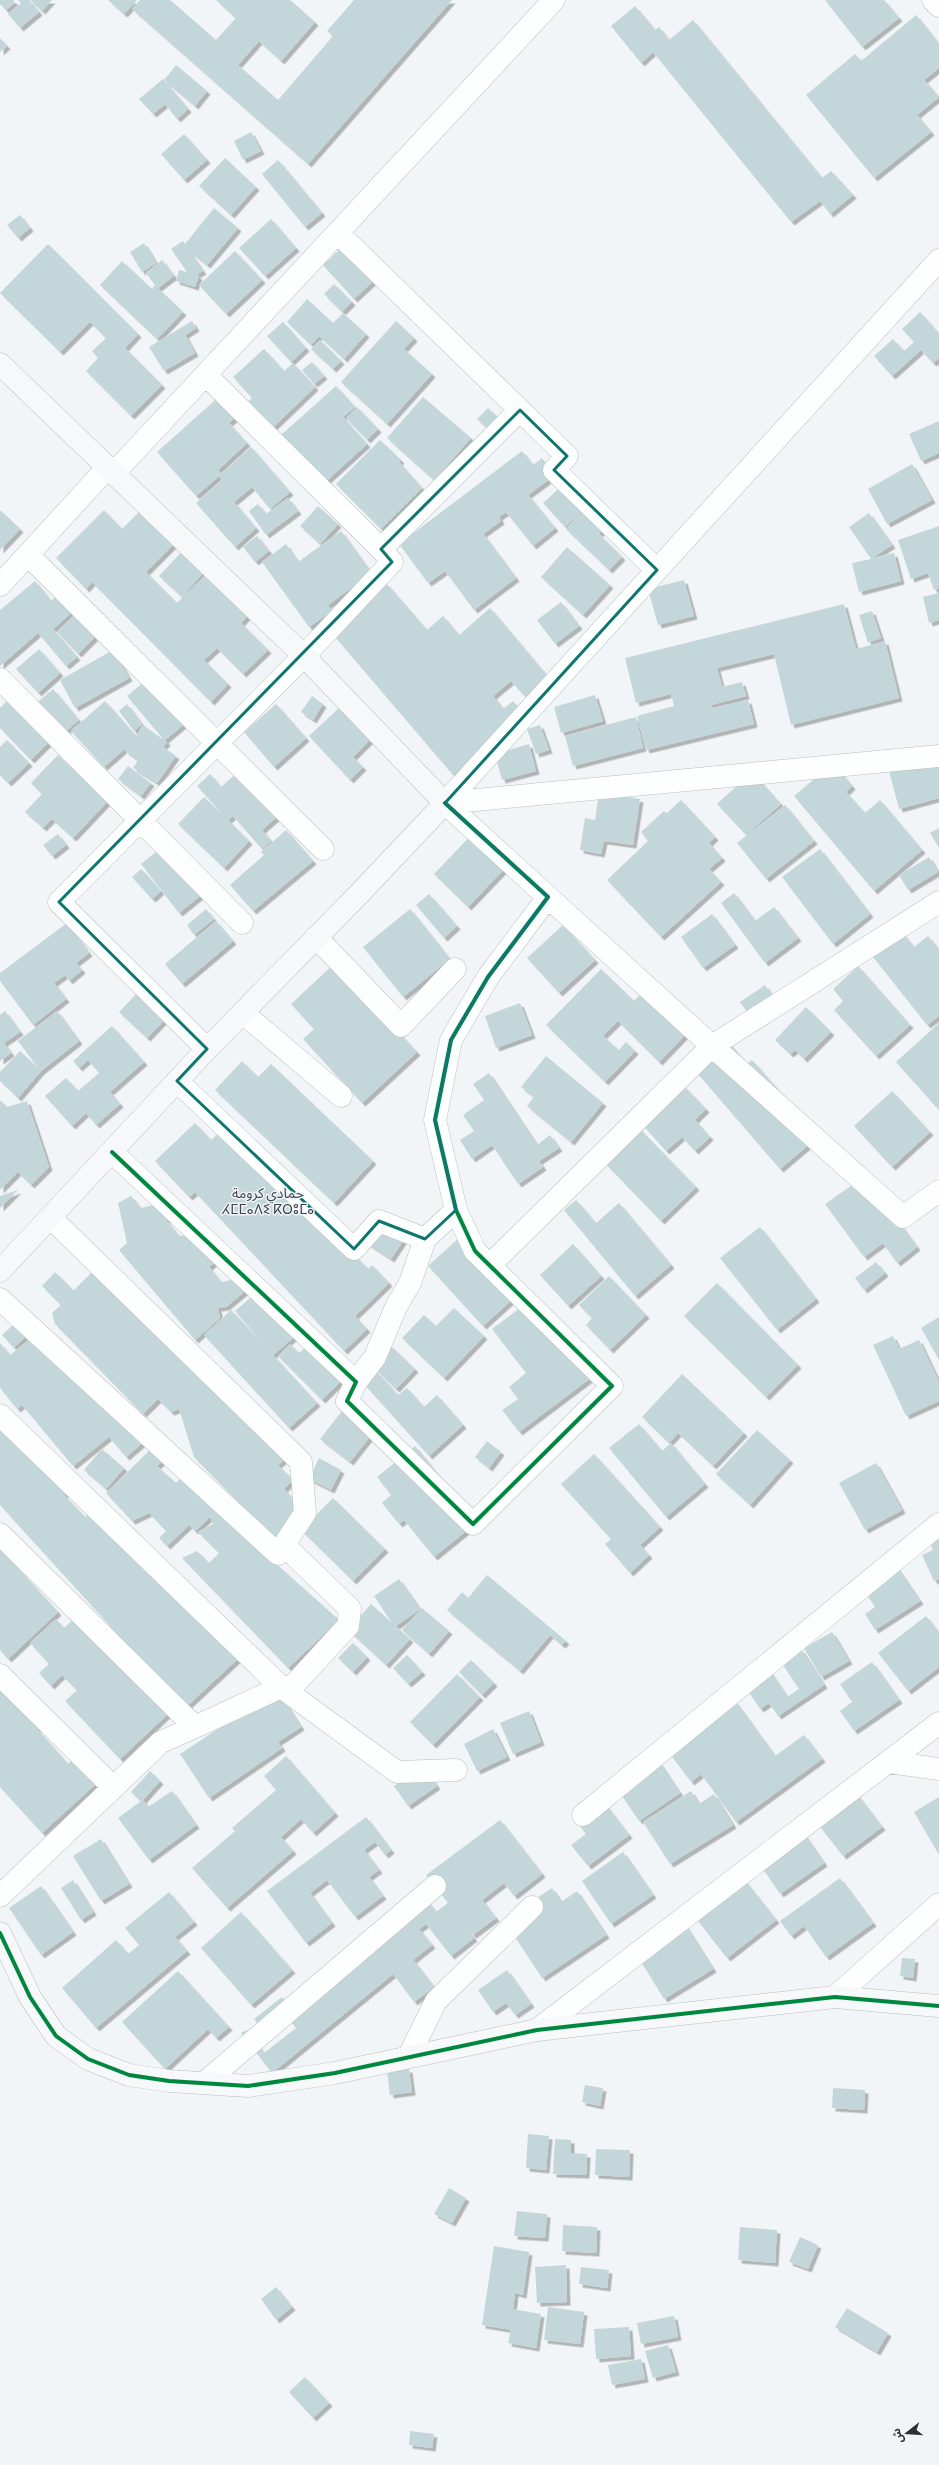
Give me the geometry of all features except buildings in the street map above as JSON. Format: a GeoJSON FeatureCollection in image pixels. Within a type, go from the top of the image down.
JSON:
{"type":"FeatureCollection","features":[{"type":"Feature","properties":{"kind":"street"},"geometry":{"type":"LineString","coordinates":[[0,585],[111,470],[206,375],[554,0]]}},
{"type":"Feature","properties":{"kind":"street"},"geometry":{"type":"LineString","coordinates":[[933,0],[939,6]]}},
{"type":"Feature","properties":{"kind":"street"},"geometry":{"type":"LineString","coordinates":[[338,233],[567,456],[554,470],[657,570]]}},
{"type":"Feature","properties":{"kind":"street"},"geometry":{"type":"LineString","coordinates":[[0,1271],[207,1049],[445,803],[939,260]]}},
{"type":"Feature","properties":{"kind":"street"},"geometry":{"type":"LineString","coordinates":[[0,364],[304,656],[445,803],[712,1046],[903,1217],[939,1191]]}},
{"type":"Feature","properties":{"kind":"street"},"geometry":{"type":"LineString","coordinates":[[206,375],[381,549],[392,562],[304,656],[216,742],[59,902],[207,1049]]}},
{"type":"Feature","properties":{"kind":"street"},"geometry":{"type":"LineString","coordinates":[[381,549],[520,410]]}},
{"type":"Feature","properties":{"kind":"street"},"geometry":{"type":"LineString","coordinates":[[28,555],[323,849]]}},
{"type":"Feature","properties":{"kind":"street"},"geometry":{"type":"LineString","coordinates":[[0,679],[242,923]]}},
{"type":"Feature","properties":{"kind":"street"},"geometry":{"type":"LineString","coordinates":[[445,803],[939,756]]}},
{"type":"Feature","properties":{"kind":"street"},"geometry":{"type":"LineString","coordinates":[[456,1210],[425,1239],[410,1283],[396,1306],[375,1357],[356,1382],[347,1401],[473,1524],[612,1386],[475,1251],[456,1210],[435,1120],[451,1040],[488,977],[548,897]]}},
{"type":"Feature","properties":{"kind":"street"},"geometry":{"type":"LineString","coordinates":[[490,1265],[712,1046],[939,902]]}},
{"type":"Feature","properties":{"kind":"street"},"geometry":{"type":"LineString","coordinates":[[316,937],[401,1026],[455,969]]}},
{"type":"Feature","properties":{"kind":"street"},"geometry":{"type":"LineString","coordinates":[[243,1012],[341,1096]]}},
{"type":"Feature","properties":{"kind":"street"},"geometry":{"type":"LineString","coordinates":[[177,1081],[354,1249],[379,1221],[425,1239]]}},
{"type":"Feature","properties":{"kind":"street"},"geometry":{"type":"LineString","coordinates":[[112,1152],[356,1382]]}},
{"type":"Feature","properties":{"kind":"street"},"geometry":{"type":"LineString","coordinates":[[0,1299],[278,1554],[305,1513],[301,1462],[51,1218]]}},
{"type":"Feature","properties":{"kind":"street"},"geometry":{"type":"LineString","coordinates":[[0,1415],[280,1687],[397,1772],[456,1770]]}},
{"type":"Feature","properties":{"kind":"street"},"geometry":{"type":"LineString","coordinates":[[583,1815],[939,1524]]}},
{"type":"Feature","properties":{"kind":"street"},"geometry":{"type":"LineString","coordinates":[[0,1534],[195,1727]]}},
{"type":"Feature","properties":{"kind":"street"},"geometry":{"type":"LineString","coordinates":[[0,1896],[161,1742],[280,1687],[292,1687],[348,1626],[350,1609],[284,1545]]}},
{"type":"Feature","properties":{"kind":"street"},"geometry":{"type":"LineString","coordinates":[[0,1675],[113,1787]]}},
{"type":"Feature","properties":{"kind":"street"},"geometry":{"type":"LineString","coordinates":[[537,2030],[939,1723]]}},
{"type":"Feature","properties":{"kind":"street"},"geometry":{"type":"LineString","coordinates":[[889,1762],[939,1769]]}},
{"type":"Feature","properties":{"kind":"street"},"geometry":{"type":"LineString","coordinates":[[204,2083],[435,1886]]}},
{"type":"Feature","properties":{"kind":"street"},"geometry":{"type":"LineString","coordinates":[[835,1997],[939,1904]]}},
{"type":"Feature","properties":{"kind":"street"},"geometry":{"type":"LineString","coordinates":[[409,2056],[436,2002],[532,1907]]}},
{"type":"Feature","properties":{"kind":"street"},"geometry":{"type":"LineString","coordinates":[[0,1933],[30,1997],[56,2036],[88,2059],[129,2075],[204,2083],[248,2086],[335,2073],[409,2056],[537,2030],[835,1997],[939,2006]]}},
{"type":"Feature","properties":{"kind":"highlighted area"},"geometry":{"type":"Polygon","coordinates":[[[520,410],[567,456],[554,470],[657,570],[445,803],[548,897],[488,977],[451,1040],[435,1120],[456,1210],[425,1239],[379,1221],[354,1249],[177,1081],[207,1049],[59,902],[392,562],[381,549],[520,410]]]}},
{"type":"Feature","properties":{"kind":"cycle path"},"geometry":{"type":"LineString","coordinates":[[112,1152],[356,1382],[347,1401],[473,1524],[612,1386],[475,1251],[456,1210],[435,1120],[451,1040],[488,977],[548,897],[445,803]]}},
{"type":"Feature","properties":{"kind":"cycle path"},"geometry":{"type":"LineString","coordinates":[[0,1933],[30,1997],[56,2036],[88,2059],[129,2075],[169,2081],[248,2086],[335,2073],[537,2030],[835,1997],[939,2006]]}},
{"type":"Feature","properties":{"kind":"district","name":"حمادي كرومة ⵃⵎⵎⴰⴷⵉ ⴽⵔⵓⵎⴰ"},"geometry":{"type":"Point","coordinates":[268,1202]}}]}
